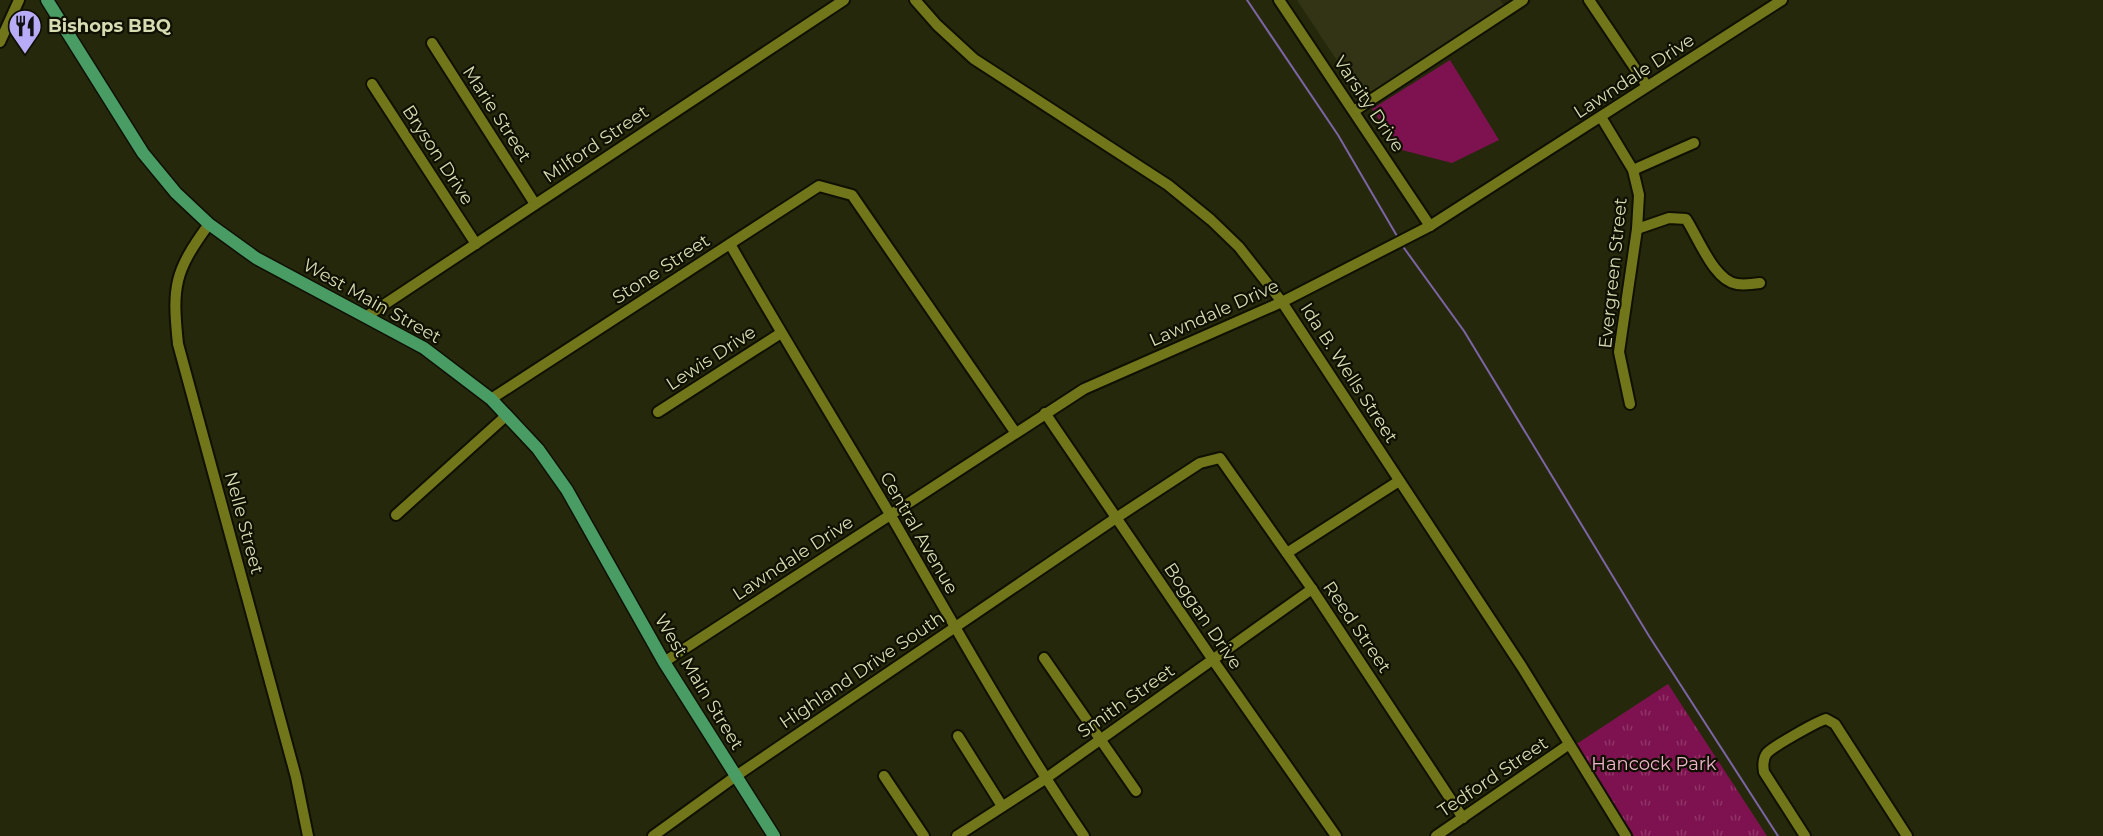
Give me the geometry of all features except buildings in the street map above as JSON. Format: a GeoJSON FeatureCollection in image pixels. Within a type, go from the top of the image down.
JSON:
{"type":"FeatureCollection","features":[{"type":"Feature","properties":{"kind":"main road","name":"West Main Street"},"geometry":{"type":"LineString","coordinates":[[47,0],[143,153],[176,193],[209,224],[256,258],[423,348],[491,399],[538,449],[567,490],[664,662],[774,836]]}},
{"type":"Feature","properties":{"kind":"street"},"geometry":{"type":"LineString","coordinates":[[0,42],[19,0]]}},
{"type":"Feature","properties":{"kind":"street","name":"Milford Street"},"geometry":{"type":"LineString","coordinates":[[367,316],[844,0]]}},
{"type":"Feature","properties":{"kind":"street","name":"Ida B. Wells Street"},"geometry":{"type":"LineString","coordinates":[[915,0],[937,25],[974,59],[1168,185],[1239,247],[1282,302],[1521,667],[1626,836]]}},
{"type":"Feature","properties":{"kind":"street","name":"Varsity Drive"},"geometry":{"type":"LineString","coordinates":[[1279,0],[1430,226]]}},
{"type":"Feature","properties":{"kind":"street"},"geometry":{"type":"LineString","coordinates":[[1354,111],[1522,0]]}},
{"type":"Feature","properties":{"kind":"street"},"geometry":{"type":"LineString","coordinates":[[1590,0],[1647,86]]}},
{"type":"Feature","properties":{"kind":"street","name":"Lawndale Drive"},"geometry":{"type":"LineString","coordinates":[[664,662],[1084,388],[1282,302],[1430,226],[1782,0]]}},
{"type":"Feature","properties":{"kind":"street","name":"Marie Street"},"geometry":{"type":"LineString","coordinates":[[432,43],[535,204]]}},
{"type":"Feature","properties":{"kind":"street","name":"Bryson Drive"},"geometry":{"type":"LineString","coordinates":[[372,84],[476,244]]}},
{"type":"Feature","properties":{"kind":"street","name":"Evergreen Street"},"geometry":{"type":"LineString","coordinates":[[1601,117],[1633,171],[1640,195],[1619,352],[1630,404]]}},
{"type":"Feature","properties":{"kind":"street"},"geometry":{"type":"LineString","coordinates":[[1633,171],[1694,143]]}},
{"type":"Feature","properties":{"kind":"street","name":"Stone Street"},"geometry":{"type":"LineString","coordinates":[[491,399],[819,186],[852,195],[1015,432]]}},
{"type":"Feature","properties":{"kind":"street"},"geometry":{"type":"LineString","coordinates":[[1637,229],[1669,218],[1686,219],[1714,270],[1726,280],[1736,284],[1760,284]]}},
{"type":"Feature","properties":{"kind":"street","name":"Nelle Street"},"geometry":{"type":"LineString","coordinates":[[209,224],[188,253],[176,285],[174,309],[178,345],[296,777],[308,836]]}},
{"type":"Feature","properties":{"kind":"street","name":"Central Avenue"},"geometry":{"type":"LineString","coordinates":[[730,244],[992,692],[1045,779],[1084,836]]}},
{"type":"Feature","properties":{"kind":"street","name":"Lewis Drive"},"geometry":{"type":"LineString","coordinates":[[658,412],[781,333]]}},
{"type":"Feature","properties":{"kind":"street","name":"Boggan Drive"},"geometry":{"type":"LineString","coordinates":[[1045,413],[1336,836]]}},
{"type":"Feature","properties":{"kind":"street"},"geometry":{"type":"LineString","coordinates":[[396,515],[507,415]]}},
{"type":"Feature","properties":{"kind":"street","name":"Highland Drive South"},"geometry":{"type":"LineString","coordinates":[[653,836],[736,776],[1116,518],[1200,463],[1220,458]]}},
{"type":"Feature","properties":{"kind":"street","name":"Reed Street"},"geometry":{"type":"LineString","coordinates":[[1220,458],[1312,590],[1463,818]]}},
{"type":"Feature","properties":{"kind":"street"},"geometry":{"type":"LineString","coordinates":[[1287,553],[1399,481]]}},
{"type":"Feature","properties":{"kind":"street","name":"Smith Street"},"geometry":{"type":"LineString","coordinates":[[957,836],[1045,779],[1312,590]]}},
{"type":"Feature","properties":{"kind":"street"},"geometry":{"type":"LineString","coordinates":[[1044,658],[1136,791]]}},
{"type":"Feature","properties":{"kind":"street"},"geometry":{"type":"LineString","coordinates":[[1805,836],[1764,772],[1763,764],[1767,753],[1816,722],[1826,719],[1835,724],[1907,836]]}},
{"type":"Feature","properties":{"kind":"street"},"geometry":{"type":"LineString","coordinates":[[958,736],[1002,806]]}},
{"type":"Feature","properties":{"kind":"street","name":"Tedford Street"},"geometry":{"type":"LineString","coordinates":[[1436,836],[1568,745]]}},
{"type":"Feature","properties":{"kind":"street"},"geometry":{"type":"LineString","coordinates":[[884,776],[924,836]]}},
{"type":"Feature","properties":{"kind":"shaded area"},"geometry":{"type":"Polygon","coordinates":[[[1297,0],[1500,0],[1504,5],[1361,97],[1297,0]]]}},
{"type":"Feature","properties":{"kind":"green space"},"geometry":{"type":"Polygon","coordinates":[[[1450,60],[1499,140],[1452,163],[1398,149],[1372,109],[1450,60]]]}},
{"type":"Feature","properties":{"kind":"green space","name":"Hancock Park"},"geometry":{"type":"Polygon","coordinates":[[[1668,684],[1767,836],[1634,836],[1575,745],[1668,684]]]}},
{"type":"Feature","properties":{"kind":"waterway"},"geometry":{"type":"LineString","coordinates":[[1247,0],[1338,135],[1397,236]]}},
{"type":"Feature","properties":{"kind":"waterway"},"geometry":{"type":"LineString","coordinates":[[1404,248],[1464,331],[1649,636],[1778,836]]}},
{"type":"Feature","properties":{"kind":"place","name":"Bishops BBQ"},"geometry":{"type":"Point","coordinates":[25,55]}}]}
